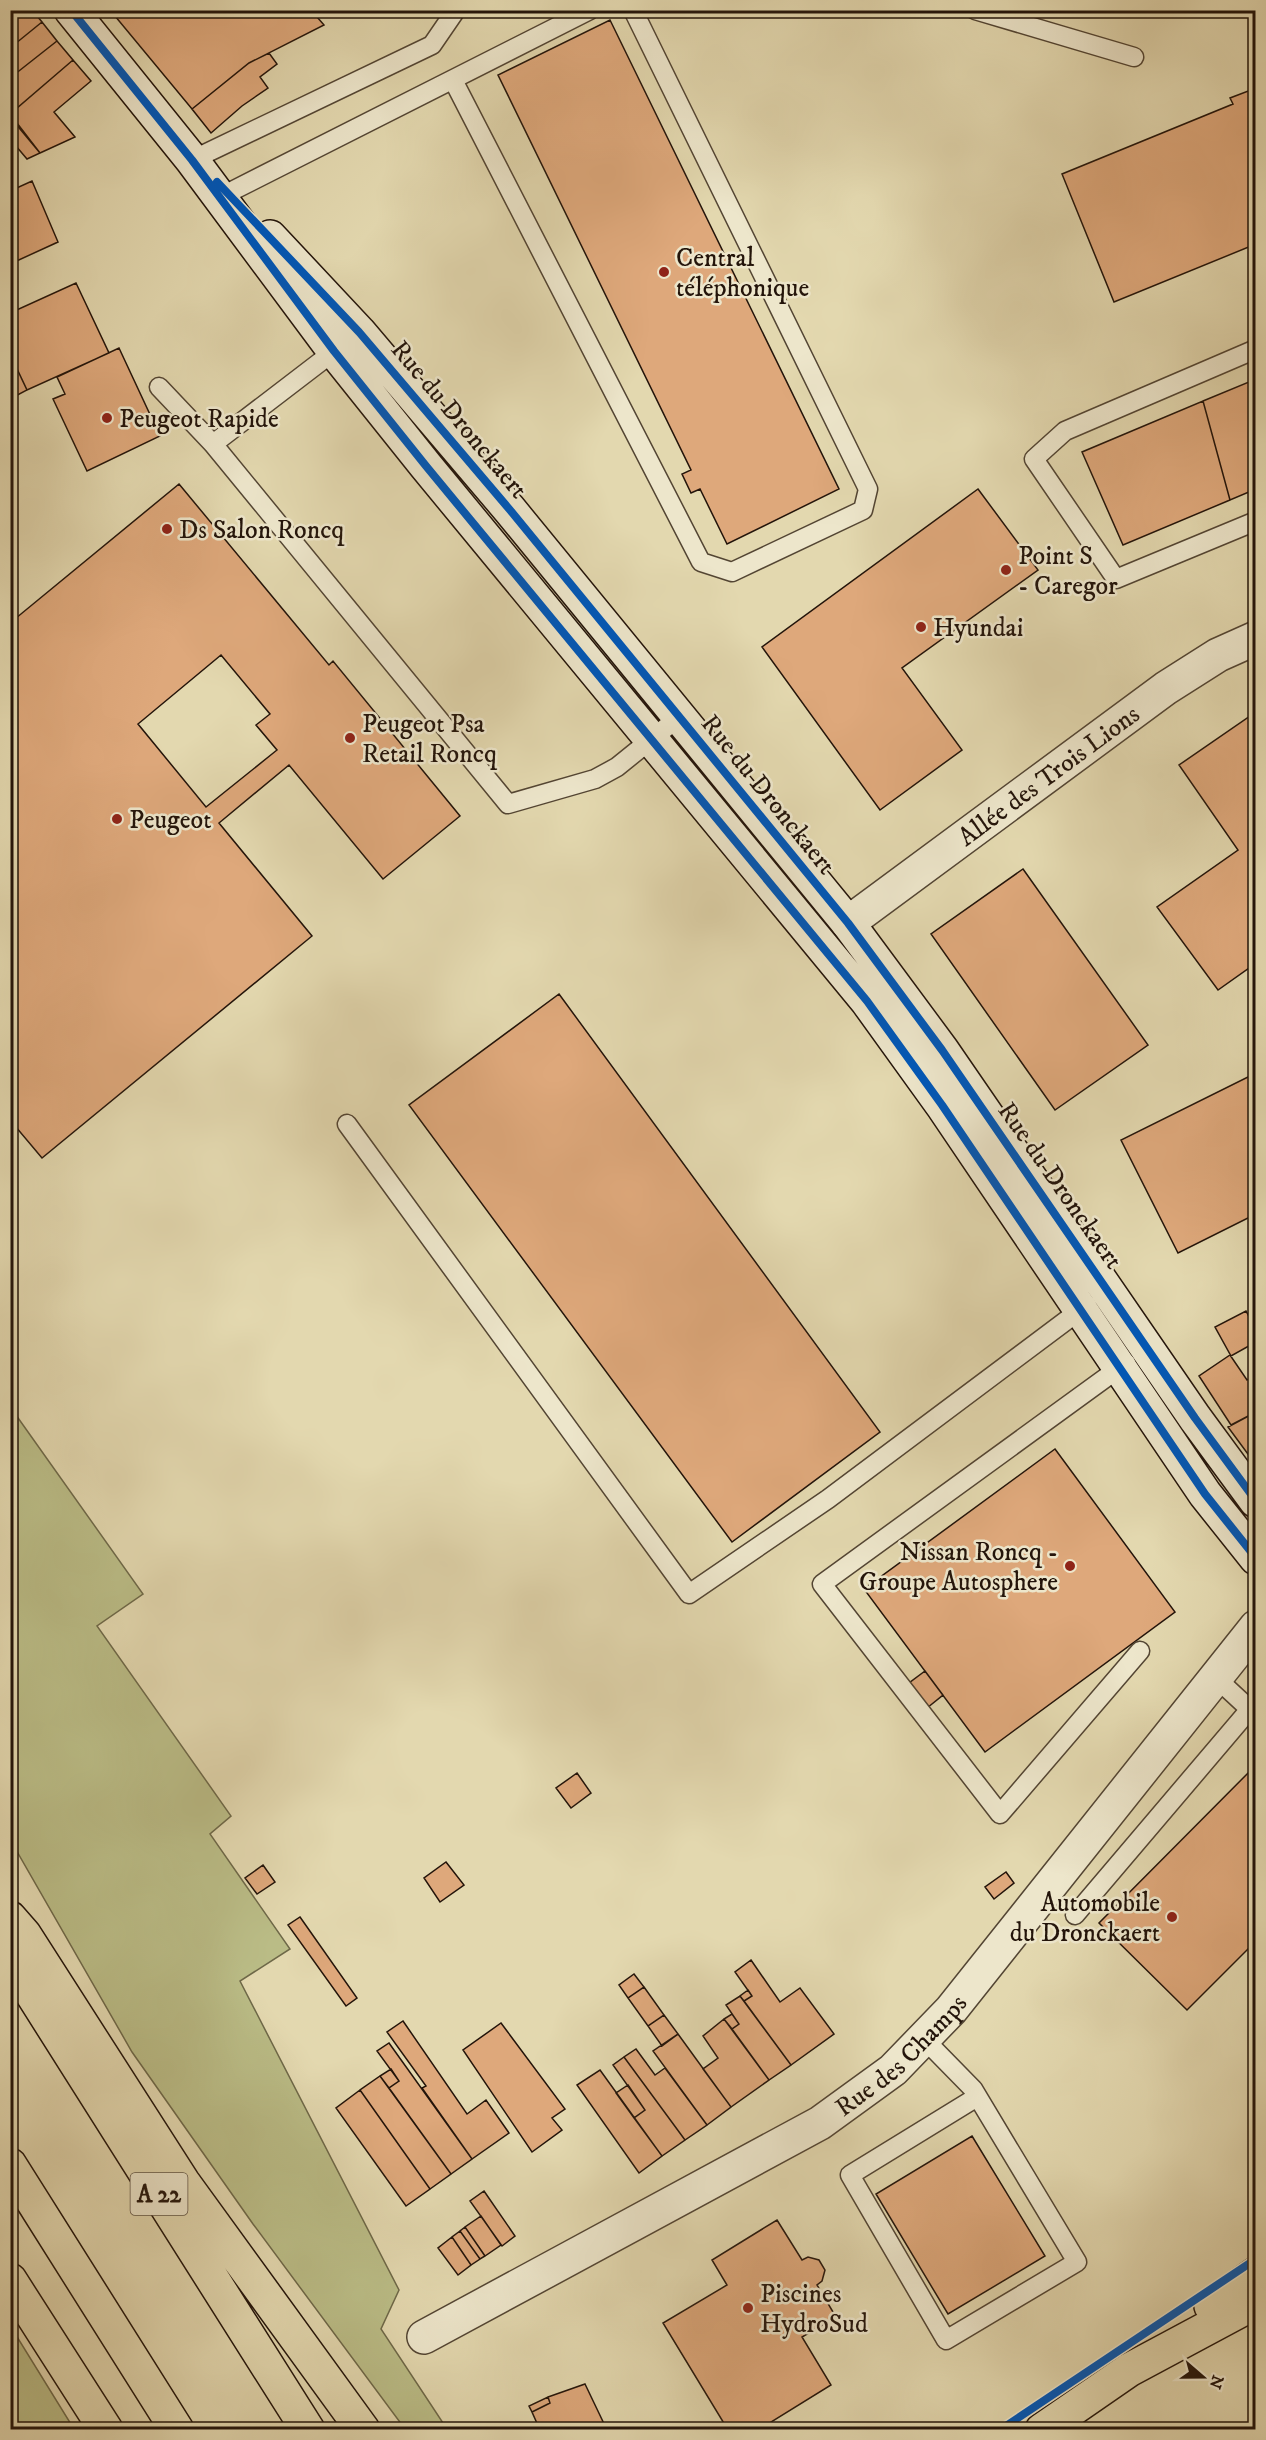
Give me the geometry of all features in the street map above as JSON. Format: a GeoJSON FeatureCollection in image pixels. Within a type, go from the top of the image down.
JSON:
{"type":"FeatureCollection","features":[{"type":"Feature","properties":{"kind":"main road","name":"Rue du Dronckaert"},"geometry":{"type":"LineString","coordinates":[[71,10],[192,160],[346,342],[510,510],[848,923],[942,1050],[1256,1501]]}},
{"type":"Feature","properties":{"kind":"main road","name":"Rue du Dronckaert"},"geometry":{"type":"LineString","coordinates":[[192,160],[228,193],[346,342],[652,740],[867,1000],[942,1106],[1118,1369],[1205,1494],[1256,1558]]}},
{"type":"Feature","properties":{"kind":"main road","name":"Allée des Trois Lions"},"geometry":{"type":"LineString","coordinates":[[848,923],[1166,688],[1218,655],[1256,638]]}},
{"type":"Feature","properties":{"kind":"main road","name":"Rue des Champs"},"geometry":{"type":"LineString","coordinates":[[424,2337],[820,2123],[878,2082],[951,2010],[1256,1627]]}},
{"type":"Feature","properties":{"kind":"main road"},"geometry":{"type":"LineString","coordinates":[[10,1918],[24,1934],[183,2182],[363,2430]]}},
{"type":"Feature","properties":{"kind":"main road","name":"A 22"},"geometry":{"type":"LineString","coordinates":[[10,1959],[308,2430]]}},
{"type":"Feature","properties":{"kind":"main road"},"geometry":{"type":"LineString","coordinates":[[10,2165],[177,2430]]}},
{"type":"Feature","properties":{"kind":"main road"},"geometry":{"type":"LineString","coordinates":[[1042,2430],[1129,2370],[1256,2274]]}},
{"type":"Feature","properties":{"kind":"main road"},"geometry":{"type":"LineString","coordinates":[[10,2280],[106,2430]]}},
{"type":"Feature","properties":{"kind":"main road"},"geometry":{"type":"LineString","coordinates":[[1129,2370],[1256,2302]]}},
{"type":"Feature","properties":{"kind":"lane"},"geometry":{"type":"LineString","coordinates":[[192,160],[432,45],[456,10]]}},
{"type":"Feature","properties":{"kind":"lane"},"geometry":{"type":"LineString","coordinates":[[228,193],[590,10]]}},
{"type":"Feature","properties":{"kind":"lane"},"geometry":{"type":"LineString","coordinates":[[453,80],[701,562],[732,572],[863,510],[868,489],[633,10]]}},
{"type":"Feature","properties":{"kind":"lane"},"geometry":{"type":"LineString","coordinates":[[975,10],[1134,57]]}},
{"type":"Feature","properties":{"kind":"lane"},"geometry":{"type":"LineString","coordinates":[[213,444],[346,342]]}},
{"type":"Feature","properties":{"kind":"lane"},"geometry":{"type":"LineString","coordinates":[[1256,349],[1065,431],[1035,459],[1116,579],[1256,521]]}},
{"type":"Feature","properties":{"kind":"lane"},"geometry":{"type":"LineString","coordinates":[[159,387],[213,444],[508,804],[595,779],[617,767],[679,717]]}},
{"type":"Feature","properties":{"kind":"lane"},"geometry":{"type":"LineString","coordinates":[[347,1124],[689,1594],[828,1499],[1107,1290]]}},
{"type":"Feature","properties":{"kind":"lane"},"geometry":{"type":"LineString","coordinates":[[1140,1651],[1000,1814],[822,1584],[1147,1347]]}},
{"type":"Feature","properties":{"kind":"lane"},"geometry":{"type":"LineString","coordinates":[[1075,1915],[1252,1712],[1215,1677]]}},
{"type":"Feature","properties":{"kind":"lane"},"geometry":{"type":"LineString","coordinates":[[924,2039],[978,2097],[1077,2262],[946,2340],[850,2175],[978,2097]]}},
{"type":"Feature","properties":{"kind":"green space"},"geometry":{"type":"Polygon","coordinates":[[[11,1408],[143,1594],[97,1626],[231,1816],[210,1834],[290,1949],[240,1981],[399,2290],[381,2329],[447,2429],[405,2429],[253,2224],[132,2052],[11,1841],[11,1408]]]}},
{"type":"Feature","properties":{"kind":"green space"},"geometry":{"type":"Polygon","coordinates":[[[11,2327],[74,2429],[11,2429],[11,2327]]]}},
{"type":"Feature","properties":{"kind":"building"},"geometry":{"type":"Polygon","coordinates":[[[32,10],[42,22],[10,48],[10,11],[32,10]]]}},
{"type":"Feature","properties":{"kind":"building"},"geometry":{"type":"Polygon","coordinates":[[[110,10],[270,10],[274,16],[280,10],[311,10],[324,25],[249,63],[192,109],[110,10]]]}},
{"type":"Feature","properties":{"kind":"building","name":"Central téléphonique"},"geometry":{"type":"Polygon","coordinates":[[[610,20],[839,489],[727,544],[700,489],[691,493],[682,474],[691,470],[498,75],[610,20]]]}},
{"type":"Feature","properties":{"kind":"building"},"geometry":{"type":"Polygon","coordinates":[[[42,22],[57,41],[10,78],[10,48],[42,22]]]}},
{"type":"Feature","properties":{"kind":"building"},"geometry":{"type":"Polygon","coordinates":[[[57,41],[73,60],[10,114],[10,78],[57,41]]]}},
{"type":"Feature","properties":{"kind":"building"},"geometry":{"type":"Polygon","coordinates":[[[269,53],[277,64],[260,77],[268,88],[242,106],[211,133],[192,109],[249,63],[269,53]]]}},
{"type":"Feature","properties":{"kind":"building"},"geometry":{"type":"Polygon","coordinates":[[[73,60],[91,81],[54,112],[75,137],[40,153],[10,114],[73,60]]]}},
{"type":"Feature","properties":{"kind":"building"},"geometry":{"type":"Polygon","coordinates":[[[1256,88],[1256,244],[1114,302],[1062,174],[1233,104],[1230,98],[1256,88]]]}},
{"type":"Feature","properties":{"kind":"building"},"geometry":{"type":"Polygon","coordinates":[[[10,117],[40,153],[27,159],[10,139],[10,117]]]}},
{"type":"Feature","properties":{"kind":"building"},"geometry":{"type":"Polygon","coordinates":[[[32,181],[58,242],[10,264],[10,191],[32,181]]]}},
{"type":"Feature","properties":{"kind":"building"},"geometry":{"type":"Polygon","coordinates":[[[76,283],[109,353],[27,390],[10,354],[10,313],[76,283]]]}},
{"type":"Feature","properties":{"kind":"building","name":"Peugeot Rapide"},"geometry":{"type":"Polygon","coordinates":[[[119,348],[160,436],[87,471],[53,399],[65,394],[57,377],[119,348]]]}},
{"type":"Feature","properties":{"kind":"building"},"geometry":{"type":"Polygon","coordinates":[[[10,354],[27,390],[10,399],[10,354]]]}},
{"type":"Feature","properties":{"kind":"building"},"geometry":{"type":"Polygon","coordinates":[[[1256,379],[1256,489],[1230,500],[1203,401],[1256,379]]]}},
{"type":"Feature","properties":{"kind":"building"},"geometry":{"type":"Polygon","coordinates":[[[1203,401],[1230,500],[1123,545],[1082,452],[1203,401]]]}},
{"type":"Feature","properties":{"kind":"building","name":"Peugeot"},"geometry":{"type":"Polygon","coordinates":[[[179,484],[329,665],[333,661],[460,816],[383,879],[289,765],[219,823],[312,936],[42,1158],[10,1120],[10,623],[179,484]],[[221,655],[138,724],[206,807],[277,750],[256,725],[270,714],[221,655]]]}},
{"type":"Feature","properties":{"kind":"building"},"geometry":{"type":"Polygon","coordinates":[[[978,489],[1038,570],[902,668],[962,750],[880,810],[762,647],[978,489]]]}},
{"type":"Feature","properties":{"kind":"building"},"geometry":{"type":"Polygon","coordinates":[[[1256,712],[1256,963],[1218,990],[1157,907],[1238,850],[1179,765],[1256,712]]]}},
{"type":"Feature","properties":{"kind":"building"},"geometry":{"type":"Polygon","coordinates":[[[1023,869],[1148,1045],[1055,1110],[931,934],[1023,869]]]}},
{"type":"Feature","properties":{"kind":"building"},"geometry":{"type":"Polygon","coordinates":[[[559,994],[880,1432],[732,1542],[409,1105],[559,994]]]}},
{"type":"Feature","properties":{"kind":"building"},"geometry":{"type":"Polygon","coordinates":[[[1256,1073],[1256,1214],[1178,1253],[1121,1140],[1256,1073]]]}},
{"type":"Feature","properties":{"kind":"building"},"geometry":{"type":"Polygon","coordinates":[[[1246,1311],[1256,1330],[1256,1342],[1231,1356],[1215,1327],[1246,1311]]]}},
{"type":"Feature","properties":{"kind":"building"},"geometry":{"type":"Polygon","coordinates":[[[1230,1355],[1247,1380],[1256,1374],[1256,1412],[1231,1425],[1199,1376],[1230,1355]]]}},
{"type":"Feature","properties":{"kind":"building"},"geometry":{"type":"Polygon","coordinates":[[[1256,1412],[1256,1465],[1228,1427],[1256,1412]]]}},
{"type":"Feature","properties":{"kind":"building"},"geometry":{"type":"Polygon","coordinates":[[[1055,1449],[1175,1612],[985,1752],[864,1589],[1055,1449]]]}},
{"type":"Feature","properties":{"kind":"building"},"geometry":{"type":"Polygon","coordinates":[[[925,1671],[943,1695],[927,1708],[909,1683],[925,1671]]]}},
{"type":"Feature","properties":{"kind":"building"},"geometry":{"type":"Polygon","coordinates":[[[1256,1765],[1256,1941],[1187,2010],[1099,1923],[1256,1765]]]}},
{"type":"Feature","properties":{"kind":"building"},"geometry":{"type":"Polygon","coordinates":[[[577,1773],[591,1793],[571,1808],[556,1788],[577,1773]]]}},
{"type":"Feature","properties":{"kind":"building"},"geometry":{"type":"Polygon","coordinates":[[[446,1862],[464,1885],[440,1902],[424,1878],[446,1862]]]}},
{"type":"Feature","properties":{"kind":"building"},"geometry":{"type":"Polygon","coordinates":[[[263,1865],[275,1882],[257,1894],[245,1878],[263,1865]]]}},
{"type":"Feature","properties":{"kind":"building"},"geometry":{"type":"Polygon","coordinates":[[[1006,1872],[1014,1883],[994,1899],[985,1887],[1006,1872]]]}},
{"type":"Feature","properties":{"kind":"building"},"geometry":{"type":"Polygon","coordinates":[[[300,1917],[357,1998],[346,2006],[288,1925],[300,1917]]]}},
{"type":"Feature","properties":{"kind":"building"},"geometry":{"type":"Polygon","coordinates":[[[751,1960],[780,2002],[800,1988],[834,2034],[791,2065],[744,2001],[752,1996],[735,1972],[751,1960]]]}},
{"type":"Feature","properties":{"kind":"building"},"geometry":{"type":"Polygon","coordinates":[[[634,1974],[644,1987],[628,1998],[619,1985],[634,1974]]]}},
{"type":"Feature","properties":{"kind":"building"},"geometry":{"type":"Polygon","coordinates":[[[644,1987],[664,2015],[648,2026],[628,1998],[644,1987]]]}},
{"type":"Feature","properties":{"kind":"building"},"geometry":{"type":"Polygon","coordinates":[[[748,1990],[752,1996],[744,2001],[740,1996],[748,1990]]]}},
{"type":"Feature","properties":{"kind":"building"},"geometry":{"type":"Polygon","coordinates":[[[740,1996],[791,2065],[769,2080],[732,2029],[739,2024],[726,2005],[740,1996]]]}},
{"type":"Feature","properties":{"kind":"building"},"geometry":{"type":"Polygon","coordinates":[[[732,2014],[739,2024],[732,2029],[724,2019],[732,2014]]]}},
{"type":"Feature","properties":{"kind":"building"},"geometry":{"type":"Polygon","coordinates":[[[664,2015],[678,2034],[662,2046],[648,2026],[664,2015]]]}},
{"type":"Feature","properties":{"kind":"building"},"geometry":{"type":"Polygon","coordinates":[[[724,2019],[769,2080],[731,2107],[703,2069],[718,2058],[703,2036],[724,2019]]]}},
{"type":"Feature","properties":{"kind":"building"},"geometry":{"type":"Polygon","coordinates":[[[403,2021],[467,2114],[486,2100],[509,2133],[472,2159],[422,2088],[426,2086],[387,2032],[403,2021]]]}},
{"type":"Feature","properties":{"kind":"building"},"geometry":{"type":"Polygon","coordinates":[[[501,2023],[565,2109],[552,2118],[562,2130],[532,2152],[463,2050],[501,2023]]]}},
{"type":"Feature","properties":{"kind":"building"},"geometry":{"type":"Polygon","coordinates":[[[678,2034],[731,2107],[707,2125],[653,2051],[678,2034]]]}},
{"type":"Feature","properties":{"kind":"building"},"geometry":{"type":"Polygon","coordinates":[[[389,2043],[472,2159],[451,2174],[389,2088],[399,2081],[377,2051],[389,2043]]]}},
{"type":"Feature","properties":{"kind":"building"},"geometry":{"type":"Polygon","coordinates":[[[636,2049],[655,2075],[665,2068],[707,2125],[685,2140],[624,2057],[636,2049]]]}},
{"type":"Feature","properties":{"kind":"building"},"geometry":{"type":"Polygon","coordinates":[[[624,2057],[685,2140],[662,2156],[634,2118],[645,2110],[613,2065],[624,2057]]]}},
{"type":"Feature","properties":{"kind":"building"},"geometry":{"type":"Polygon","coordinates":[[[391,2069],[399,2081],[389,2088],[380,2076],[391,2069]]]}},
{"type":"Feature","properties":{"kind":"building"},"geometry":{"type":"Polygon","coordinates":[[[600,2070],[662,2156],[639,2173],[577,2085],[600,2070]]]}},
{"type":"Feature","properties":{"kind":"building"},"geometry":{"type":"Polygon","coordinates":[[[380,2076],[451,2174],[430,2189],[360,2090],[380,2076]]]}},
{"type":"Feature","properties":{"kind":"building"},"geometry":{"type":"Polygon","coordinates":[[[628,2085],[645,2110],[634,2118],[616,2093],[628,2085]]]}},
{"type":"Feature","properties":{"kind":"building"},"geometry":{"type":"Polygon","coordinates":[[[360,2090],[430,2189],[406,2206],[336,2108],[360,2090]]]}},
{"type":"Feature","properties":{"kind":"building"},"geometry":{"type":"Polygon","coordinates":[[[972,2136],[1045,2256],[948,2314],[876,2194],[972,2136]]]}},
{"type":"Feature","properties":{"kind":"building"},"geometry":{"type":"Polygon","coordinates":[[[484,2191],[515,2236],[502,2246],[470,2201],[484,2191]]]}},
{"type":"Feature","properties":{"kind":"building"},"geometry":{"type":"Polygon","coordinates":[[[481,2216],[501,2245],[485,2256],[465,2227],[481,2216]]]}},
{"type":"Feature","properties":{"kind":"building"},"geometry":{"type":"Polygon","coordinates":[[[777,2220],[802,2260],[808,2257],[819,2260],[825,2270],[822,2281],[817,2285],[836,2317],[802,2337],[831,2385],[758,2430],[728,2430],[663,2323],[727,2285],[712,2260],[777,2220]]]}},
{"type":"Feature","properties":{"kind":"building"},"geometry":{"type":"Polygon","coordinates":[[[465,2227],[485,2256],[480,2259],[460,2231],[465,2227]]]}},
{"type":"Feature","properties":{"kind":"building"},"geometry":{"type":"Polygon","coordinates":[[[460,2231],[480,2259],[471,2265],[452,2237],[460,2231]]]}},
{"type":"Feature","properties":{"kind":"building"},"geometry":{"type":"Polygon","coordinates":[[[452,2237],[471,2265],[458,2275],[438,2248],[452,2237]]]}},
{"type":"Feature","properties":{"kind":"building"},"geometry":{"type":"Polygon","coordinates":[[[585,2384],[607,2430],[540,2430],[532,2412],[550,2403],[548,2397],[585,2384]]]}},
{"type":"Feature","properties":{"kind":"building"},"geometry":{"type":"Polygon","coordinates":[[[548,2397],[550,2403],[532,2412],[529,2406],[548,2397]]]}},
{"type":"Feature","properties":{"kind":"cycle path"},"geometry":{"type":"LineString","coordinates":[[71,10],[192,160],[334,351],[426,466],[867,1001],[942,1105],[1205,1494],[1256,1558]]}},
{"type":"Feature","properties":{"kind":"cycle path"},"geometry":{"type":"LineString","coordinates":[[217,182],[359,332],[510,510],[848,923],[942,1050],[1195,1418],[1256,1501]]}},
{"type":"Feature","properties":{"kind":"cycle path"},"geometry":{"type":"LineString","coordinates":[[1000,2430],[1256,2259]]}},
{"type":"Feature","properties":{"kind":"place","name":"Central téléphonique"},"geometry":{"type":"Point","coordinates":[664,272]}},
{"type":"Feature","properties":{"kind":"place","name":"Peugeot Rapide"},"geometry":{"type":"Point","coordinates":[107,418]}},
{"type":"Feature","properties":{"kind":"place","name":"Ds Salon Roncq"},"geometry":{"type":"Point","coordinates":[167,529]}},
{"type":"Feature","properties":{"kind":"place","name":"Point S - Caregor"},"geometry":{"type":"Point","coordinates":[1006,570]}},
{"type":"Feature","properties":{"kind":"place","name":"Hyundai"},"geometry":{"type":"Point","coordinates":[921,627]}},
{"type":"Feature","properties":{"kind":"place","name":"Peugeot Psa Retail Roncq"},"geometry":{"type":"Point","coordinates":[350,738]}},
{"type":"Feature","properties":{"kind":"place","name":"Peugeot"},"geometry":{"type":"Point","coordinates":[117,819]}},
{"type":"Feature","properties":{"kind":"place","name":"Nissan Roncq - Groupe Autosphere"},"geometry":{"type":"Point","coordinates":[1070,1566]}},
{"type":"Feature","properties":{"kind":"place","name":"Automobile du Dronckaert"},"geometry":{"type":"Point","coordinates":[1172,1917]}},
{"type":"Feature","properties":{"kind":"place","name":"Piscines HydroSud"},"geometry":{"type":"Point","coordinates":[748,2308]}}]}
